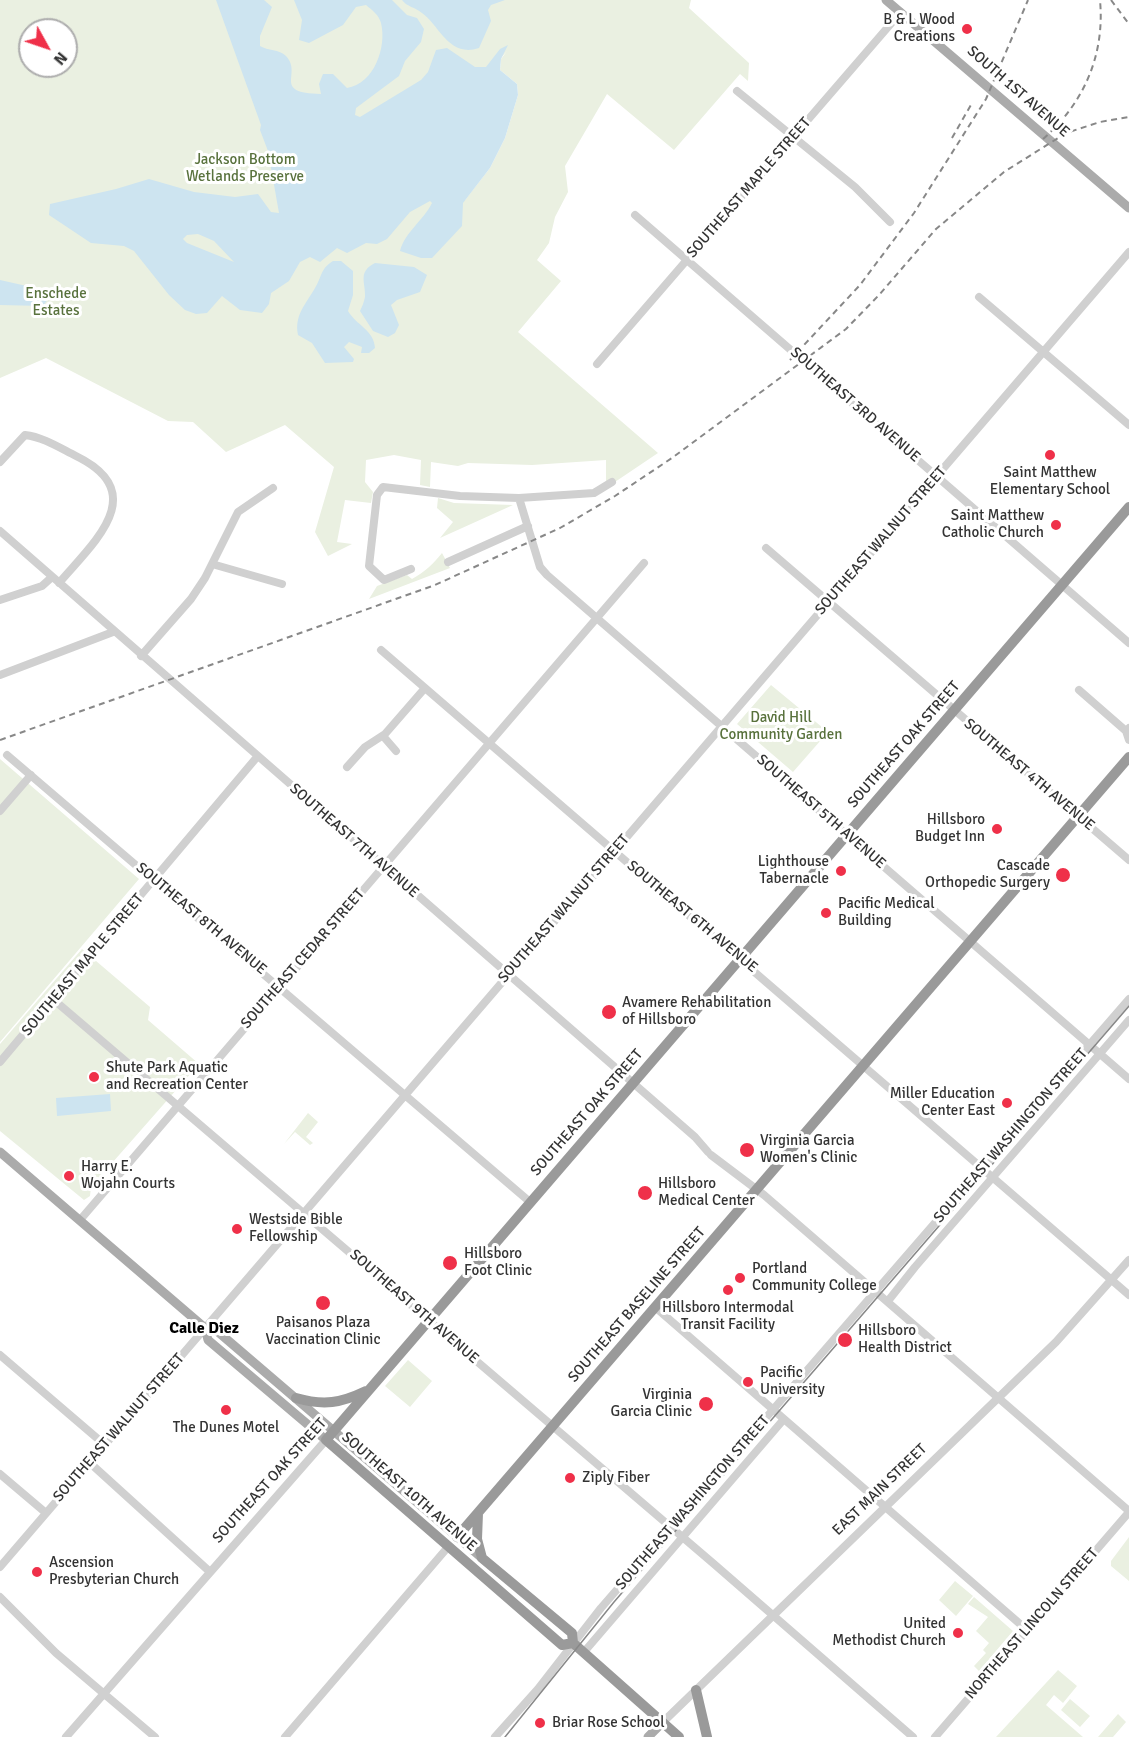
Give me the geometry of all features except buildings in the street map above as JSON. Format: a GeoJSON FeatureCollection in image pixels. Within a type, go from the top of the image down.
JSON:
{"type":"FeatureCollection","features":[{"type":"Feature","properties":{"kind":"highway","name":"SOUTHEAST OAK STREET"},"geometry":{"type":"LineString","coordinates":[[326,1440],[1129,507]]}},
{"type":"Feature","properties":{"kind":"highway","name":"SOUTHEAST BASELINE STREET"},"geometry":{"type":"LineString","coordinates":[[457,1537],[1129,757]]}},
{"type":"Feature","properties":{"kind":"highway"},"geometry":{"type":"LineString","coordinates":[[297,1398],[327,1404],[344,1401],[367,1390]]}},
{"type":"Feature","properties":{"kind":"highway","name":"SOUTHEAST 10TH AVENUE"},"geometry":{"type":"LineString","coordinates":[[326,1440],[562,1645],[573,1643]]}},
{"type":"Feature","properties":{"kind":"highway"},"geometry":{"type":"LineString","coordinates":[[478,1512],[477,1536],[482,1558]]}},
{"type":"Feature","properties":{"kind":"highway","name":"SOUTHEAST 10TH AVENUE"},"geometry":{"type":"LineString","coordinates":[[482,1558],[572,1633],[573,1643],[679,1737]]}},
{"type":"Feature","properties":{"kind":"highway"},"geometry":{"type":"LineString","coordinates":[[696,1690],[707,1737]]}},
{"type":"Feature","properties":{"kind":"main road","name":"SOUTH 1ST AVENUE"},"geometry":{"type":"LineString","coordinates":[[886,0],[1129,208]]}},
{"type":"Feature","properties":{"kind":"main road","name":"SOUTHEAST 10TH AVENUE"},"geometry":{"type":"LineString","coordinates":[[0,1152],[205,1328],[217,1330],[482,1558]]}},
{"type":"Feature","properties":{"kind":"main road","name":"SOUTHEAST 10TH AVENUE"},"geometry":{"type":"LineString","coordinates":[[205,1328],[208,1340],[326,1440]]}},
{"type":"Feature","properties":{"kind":"main road","name":"SOUTHEAST BASELINE STREET"},"geometry":{"type":"LineString","coordinates":[[448,1547],[457,1537]]}},
{"type":"Feature","properties":{"kind":"main road","name":"EAST MAIN STREET"},"geometry":{"type":"LineString","coordinates":[[648,1737],[663,1722]]}},
{"type":"Feature","properties":{"kind":"street","name":"SOUTHEAST MAPLE STREET"},"geometry":{"type":"LineString","coordinates":[[597,364],[901,12]]}},
{"type":"Feature","properties":{"kind":"street"},"geometry":{"type":"LineString","coordinates":[[737,91],[855,187],[890,222]]}},
{"type":"Feature","properties":{"kind":"street","name":"SOUTHEAST 3RD AVENUE"},"geometry":{"type":"LineString","coordinates":[[635,215],[1129,642]]}},
{"type":"Feature","properties":{"kind":"street","name":"SOUTHEAST WALNUT STREET"},"geometry":{"type":"LineString","coordinates":[[0,1567],[1129,252]]}},
{"type":"Feature","properties":{"kind":"street"},"geometry":{"type":"LineString","coordinates":[[980,297],[1129,425]]}},
{"type":"Feature","properties":{"kind":"street"},"geometry":{"type":"LineString","coordinates":[[0,462],[19,438],[25,435],[36,436],[88,462],[98,469],[109,484],[114,502],[111,518],[104,530],[59,583]]}},
{"type":"Feature","properties":{"kind":"street"},"geometry":{"type":"LineString","coordinates":[[411,569],[384,580],[369,566],[377,495],[383,487],[460,496],[519,498],[594,493],[612,482]]}},
{"type":"Feature","properties":{"kind":"street"},"geometry":{"type":"LineString","coordinates":[[141,656],[191,599],[212,564],[238,512],[273,488]]}},
{"type":"Feature","properties":{"kind":"street","name":"SOUTHEAST 5TH AVENUE"},"geometry":{"type":"LineString","coordinates":[[519,498],[540,567],[1129,1079]]}},
{"type":"Feature","properties":{"kind":"street"},"geometry":{"type":"LineString","coordinates":[[448,562],[528,526]]}},
{"type":"Feature","properties":{"kind":"street","name":"SOUTHEAST 7TH AVENUE"},"geometry":{"type":"LineString","coordinates":[[0,531],[113,632],[695,1137],[709,1154],[757,1189],[999,1396],[1129,1511]]}},
{"type":"Feature","properties":{"kind":"street","name":"SOUTHEAST 4TH AVENUE"},"geometry":{"type":"LineString","coordinates":[[766,548],[1129,860]]}},
{"type":"Feature","properties":{"kind":"street","name":"SOUTHEAST CEDAR STREET"},"geometry":{"type":"LineString","coordinates":[[80,1220],[644,563]]}},
{"type":"Feature","properties":{"kind":"street"},"geometry":{"type":"LineString","coordinates":[[212,564],[282,584]]}},
{"type":"Feature","properties":{"kind":"street"},"geometry":{"type":"LineString","coordinates":[[0,600],[42,586],[52,577]]}},
{"type":"Feature","properties":{"kind":"street"},"geometry":{"type":"LineString","coordinates":[[0,675],[113,632]]}},
{"type":"Feature","properties":{"kind":"street","name":"SOUTHEAST 6TH AVENUE"},"geometry":{"type":"LineString","coordinates":[[381,650],[741,958],[1129,1295]]}},
{"type":"Feature","properties":{"kind":"street"},"geometry":{"type":"LineString","coordinates":[[347,767],[365,747],[383,736],[425,688]]}},
{"type":"Feature","properties":{"kind":"street"},"geometry":{"type":"LineString","coordinates":[[1079,690],[1128,730],[1129,740]]}},
{"type":"Feature","properties":{"kind":"street"},"geometry":{"type":"LineString","coordinates":[[383,736],[396,751]]}},
{"type":"Feature","properties":{"kind":"street","name":"SOUTHEAST 8TH AVENUE"},"geometry":{"type":"LineString","coordinates":[[7,755],[530,1202]]}},
{"type":"Feature","properties":{"kind":"street","name":"SOUTHEAST MAPLE STREET"},"geometry":{"type":"LineString","coordinates":[[0,1062],[257,757]]}},
{"type":"Feature","properties":{"kind":"street"},"geometry":{"type":"LineString","coordinates":[[0,812],[31,775]]}},
{"type":"Feature","properties":{"kind":"street","name":"SOUTHEAST WASHINGTON STREET"},"geometry":{"type":"LineString","coordinates":[[495,1737],[538,1689],[573,1643],[1129,999]]}},
{"type":"Feature","properties":{"kind":"street","name":"SOUTHEAST 9TH AVENUE"},"geometry":{"type":"LineString","coordinates":[[54,1000],[913,1737]]}},
{"type":"Feature","properties":{"kind":"street","name":"SOUTHEAST WASHINGTON STREET"},"geometry":{"type":"LineString","coordinates":[[888,1301],[1129,1020]]}},
{"type":"Feature","properties":{"kind":"street","name":"EAST MAIN STREET"},"geometry":{"type":"LineString","coordinates":[[663,1722],[1069,1330],[1129,1260]]}},
{"type":"Feature","properties":{"kind":"street"},"geometry":{"type":"LineString","coordinates":[[655,1307],[1027,1630]]}},
{"type":"Feature","properties":{"kind":"street"},"geometry":{"type":"LineString","coordinates":[[0,1355],[105,1445]]}},
{"type":"Feature","properties":{"kind":"street","name":"SOUTHEAST WASHINGTON STREET"},"geometry":{"type":"LineString","coordinates":[[584,1652],[784,1419]]}},
{"type":"Feature","properties":{"kind":"street","name":"SOUTHEAST OAK STREET"},"geometry":{"type":"LineString","coordinates":[[66,1737],[326,1440]]}},
{"type":"Feature","properties":{"kind":"street"},"geometry":{"type":"LineString","coordinates":[[90,1463],[209,1571]]}},
{"type":"Feature","properties":{"kind":"street"},"geometry":{"type":"LineString","coordinates":[[0,1474],[46,1513]]}},
{"type":"Feature","properties":{"kind":"street","name":"NORTHEAST LINCOLN STREET"},"geometry":{"type":"LineString","coordinates":[[935,1737],[1129,1511]]}},
{"type":"Feature","properties":{"kind":"street","name":"SOUTHEAST BASELINE STREET"},"geometry":{"type":"LineString","coordinates":[[285,1737],[448,1547]]}},
{"type":"Feature","properties":{"kind":"street"},"geometry":{"type":"LineString","coordinates":[[0,1597],[56,1653],[155,1737]]}},
{"type":"Feature","properties":{"kind":"green space","name":"Jackson Bottom Wetlands Preserve"},"geometry":{"type":"Polygon","coordinates":[[[0,0],[691,0],[689,8],[749,63],[748,81],[740,74],[674,150],[607,94],[565,166],[568,192],[555,217],[549,243],[537,260],[561,281],[518,332],[658,453],[606,488],[606,460],[532,465],[468,463],[458,466],[431,462],[430,487],[420,485],[421,460],[394,455],[366,460],[365,482],[373,492],[371,503],[345,500],[337,542],[352,544],[328,556],[315,532],[334,467],[285,425],[226,452],[193,422],[168,421],[46,358],[0,378],[0,0]],[[507,51],[415,157],[465,200],[490,168],[505,138],[518,95],[517,84],[500,70],[501,59],[507,51]]]}},
{"type":"Feature","properties":{"kind":"green space"},"geometry":{"type":"Polygon","coordinates":[[[438,498],[454,503],[513,505],[440,538],[453,522],[437,508],[438,498]]]}},
{"type":"Feature","properties":{"kind":"green space"},"geometry":{"type":"Polygon","coordinates":[[[442,553],[450,568],[369,599],[377,586],[407,575],[412,579],[428,568],[442,553]]]}},
{"type":"Feature","properties":{"kind":"green space","name":"David Hill Community Garden"},"geometry":{"type":"Polygon","coordinates":[[[771,685],[828,732],[793,772],[737,724],[771,685]]]}},
{"type":"Feature","properties":{"kind":"green space"},"geometry":{"type":"Polygon","coordinates":[[[0,759],[139,879],[0,1042],[0,759]]]}},
{"type":"Feature","properties":{"kind":"green space","name":"Shute Park Aquatic and Recreation Center"},"geometry":{"type":"Polygon","coordinates":[[[82,949],[150,1007],[148,1020],[199,1064],[91,1187],[90,1196],[84,1200],[0,1131],[0,1044],[82,949]]]}},
{"type":"Feature","properties":{"kind":"green space"},"geometry":{"type":"Polygon","coordinates":[[[308,1113],[318,1122],[306,1137],[313,1143],[310,1145],[295,1132],[284,1144],[308,1113]]]}},
{"type":"Feature","properties":{"kind":"green space"},"geometry":{"type":"Polygon","coordinates":[[[408,1360],[432,1381],[410,1407],[385,1386],[408,1360]]]}},
{"type":"Feature","properties":{"kind":"green space"},"geometry":{"type":"Polygon","coordinates":[[[1129,1537],[1129,1581],[1111,1566],[1111,1561],[1129,1537]]]}},
{"type":"Feature","properties":{"kind":"green space"},"geometry":{"type":"Polygon","coordinates":[[[955,1581],[973,1596],[956,1616],[939,1600],[955,1581]]]}},
{"type":"Feature","properties":{"kind":"green space"},"geometry":{"type":"Polygon","coordinates":[[[974,1597],[1013,1631],[979,1671],[974,1666],[986,1653],[983,1650],[989,1643],[976,1631],[988,1617],[968,1604],[974,1597]]]}},
{"type":"Feature","properties":{"kind":"green space"},"geometry":{"type":"Polygon","coordinates":[[[1058,1670],[1077,1686],[1063,1703],[1054,1695],[1046,1705],[1083,1737],[996,1737],[1058,1670]]]}},
{"type":"Feature","properties":{"kind":"green space"},"geometry":{"type":"Polygon","coordinates":[[[1070,1699],[1090,1716],[1080,1727],[1061,1710],[1070,1699]]]}},
{"type":"Feature","properties":{"kind":"green space"},"geometry":{"type":"Polygon","coordinates":[[[1118,1714],[1126,1722],[1113,1737],[1098,1737],[1118,1714]]]}},
{"type":"Feature","properties":{"kind":"water"},"geometry":{"type":"Polygon","coordinates":[[[216,0],[264,0],[272,7],[260,36],[260,46],[286,56],[292,69],[292,86],[306,93],[321,94],[319,84],[323,74],[333,74],[347,88],[365,80],[380,53],[381,23],[366,5],[356,7],[343,25],[309,43],[299,40],[302,20],[294,0],[392,0],[407,15],[417,18],[424,29],[421,42],[405,61],[399,76],[356,108],[355,115],[360,117],[421,80],[428,72],[436,50],[447,48],[475,67],[486,67],[500,49],[508,45],[501,59],[500,70],[517,84],[518,95],[505,138],[490,168],[463,203],[462,226],[432,258],[421,258],[400,251],[406,238],[432,203],[430,201],[410,212],[387,239],[377,244],[366,243],[347,253],[337,248],[320,262],[310,257],[300,262],[289,281],[271,293],[269,304],[262,313],[240,310],[222,296],[207,313],[196,314],[185,310],[169,295],[134,251],[124,246],[91,243],[49,215],[50,204],[149,179],[194,192],[235,197],[258,194],[271,212],[279,213],[268,151],[260,130],[261,125],[216,0]],[[198,234],[187,235],[183,239],[187,243],[234,262],[214,241],[198,234]]]}},
{"type":"Feature","properties":{"kind":"water"},"geometry":{"type":"Polygon","coordinates":[[[402,0],[505,0],[491,5],[488,10],[491,21],[479,48],[469,50],[453,45],[419,11],[402,0]]]}},
{"type":"Feature","properties":{"kind":"water"},"geometry":{"type":"Polygon","coordinates":[[[333,261],[341,261],[353,271],[353,295],[348,311],[368,332],[374,342],[375,348],[369,353],[361,353],[362,347],[349,342],[344,347],[354,359],[353,362],[325,363],[312,343],[298,335],[299,316],[323,270],[333,261]]]}},
{"type":"Feature","properties":{"kind":"water"},"geometry":{"type":"Polygon","coordinates":[[[375,263],[414,267],[427,275],[420,292],[397,300],[391,305],[399,325],[395,333],[388,337],[373,331],[360,311],[365,297],[364,274],[369,266],[375,263]]]}},
{"type":"Feature","properties":{"kind":"water"},"geometry":{"type":"Polygon","coordinates":[[[0,280],[49,291],[48,299],[43,306],[0,305],[0,280]]]}},
{"type":"Feature","properties":{"kind":"water"},"geometry":{"type":"Polygon","coordinates":[[[110,1094],[111,1111],[57,1116],[56,1098],[110,1094]]]}},
{"type":"Feature","properties":{"kind":"tram line"},"geometry":{"type":"LineString","coordinates":[[505,1737],[614,1602],[1129,1006]]}},
{"type":"Feature","properties":{"kind":"railway"},"geometry":{"type":"LineString","coordinates":[[790,360],[860,285],[914,213],[986,99],[1028,0]]}},
{"type":"Feature","properties":{"kind":"railway"},"geometry":{"type":"LineString","coordinates":[[1043,139],[1070,110],[1089,77],[1099,40],[1100,0]]}},
{"type":"Feature","properties":{"kind":"railway"},"geometry":{"type":"LineString","coordinates":[[1111,0],[1129,24]]}},
{"type":"Feature","properties":{"kind":"railway"},"geometry":{"type":"LineString","coordinates":[[952,138],[972,103]]}},
{"type":"Feature","properties":{"kind":"railway"},"geometry":{"type":"LineString","coordinates":[[0,740],[435,585],[560,528],[615,496],[672,458],[846,329],[936,229],[1004,172],[1066,133],[1100,122],[1129,117]]}},
{"type":"Feature","properties":{"kind":"place","name":"B & L Wood Creations"},"geometry":{"type":"Point","coordinates":[967,29]}},
{"type":"Feature","properties":{"kind":"place","name":"Saint Matthew Elementary School"},"geometry":{"type":"Point","coordinates":[1050,455]}},
{"type":"Feature","properties":{"kind":"place","name":"Saint Matthew Catholic Church"},"geometry":{"type":"Point","coordinates":[1056,525]}},
{"type":"Feature","properties":{"kind":"place","name":"Hillsboro Budget Inn"},"geometry":{"type":"Point","coordinates":[997,829]}},
{"type":"Feature","properties":{"kind":"place","name":"Lighthouse Tabernacle"},"geometry":{"type":"Point","coordinates":[841,871]}},
{"type":"Feature","properties":{"kind":"place","name":"Cascade Orthopedic Surgery"},"geometry":{"type":"Point","coordinates":[1063,875]}},
{"type":"Feature","properties":{"kind":"place","name":"Pacific Medical Building"},"geometry":{"type":"Point","coordinates":[826,913]}},
{"type":"Feature","properties":{"kind":"place","name":"Avamere Rehabilitation of Hillsboro"},"geometry":{"type":"Point","coordinates":[609,1012]}},
{"type":"Feature","properties":{"kind":"place","name":"Shute Park Aquatic and Recreation Center"},"geometry":{"type":"Point","coordinates":[94,1077]}},
{"type":"Feature","properties":{"kind":"place","name":"Miller Education Center East"},"geometry":{"type":"Point","coordinates":[1007,1103]}},
{"type":"Feature","properties":{"kind":"place","name":"Virginia Garcia Women's Clinic"},"geometry":{"type":"Point","coordinates":[747,1150]}},
{"type":"Feature","properties":{"kind":"place","name":"Harry E. Wojahn Courts"},"geometry":{"type":"Point","coordinates":[69,1176]}},
{"type":"Feature","properties":{"kind":"place","name":"Hillsboro Medical Center"},"geometry":{"type":"Point","coordinates":[645,1193]}},
{"type":"Feature","properties":{"kind":"place","name":"Westside Bible Fellowship"},"geometry":{"type":"Point","coordinates":[237,1229]}},
{"type":"Feature","properties":{"kind":"place","name":"Hillsboro Foot Clinic"},"geometry":{"type":"Point","coordinates":[450,1263]}},
{"type":"Feature","properties":{"kind":"place","name":"Portland Community College"},"geometry":{"type":"Point","coordinates":[740,1278]}},
{"type":"Feature","properties":{"kind":"place","name":"Hillsboro Intermodal Transit Facility"},"geometry":{"type":"Point","coordinates":[728,1290]}},
{"type":"Feature","properties":{"kind":"place","name":"Paisanos Plaza Vaccination Clinic"},"geometry":{"type":"Point","coordinates":[323,1303]}},
{"type":"Feature","properties":{"kind":"place","name":"Hillsboro Health District"},"geometry":{"type":"Point","coordinates":[845,1340]}},
{"type":"Feature","properties":{"kind":"place","name":"Pacific University"},"geometry":{"type":"Point","coordinates":[748,1382]}},
{"type":"Feature","properties":{"kind":"place","name":"Virginia Garcia Clinic"},"geometry":{"type":"Point","coordinates":[706,1404]}},
{"type":"Feature","properties":{"kind":"place","name":"The Dunes Motel"},"geometry":{"type":"Point","coordinates":[226,1410]}},
{"type":"Feature","properties":{"kind":"place","name":"Ziply Fiber"},"geometry":{"type":"Point","coordinates":[570,1478]}},
{"type":"Feature","properties":{"kind":"place","name":"Ascension Presbyterian Church"},"geometry":{"type":"Point","coordinates":[37,1572]}},
{"type":"Feature","properties":{"kind":"place","name":"United Methodist Church"},"geometry":{"type":"Point","coordinates":[958,1633]}},
{"type":"Feature","properties":{"kind":"place","name":"Briar Rose School"},"geometry":{"type":"Point","coordinates":[540,1723]}},
{"type":"Feature","properties":{"kind":"district","name":"Calle Diez"},"geometry":{"type":"Point","coordinates":[204,1329]}},
{"type":"Feature","properties":{"kind":"park label","name":"Enschede Estates"},"geometry":{"type":"Point","coordinates":[56,302]}}]}
